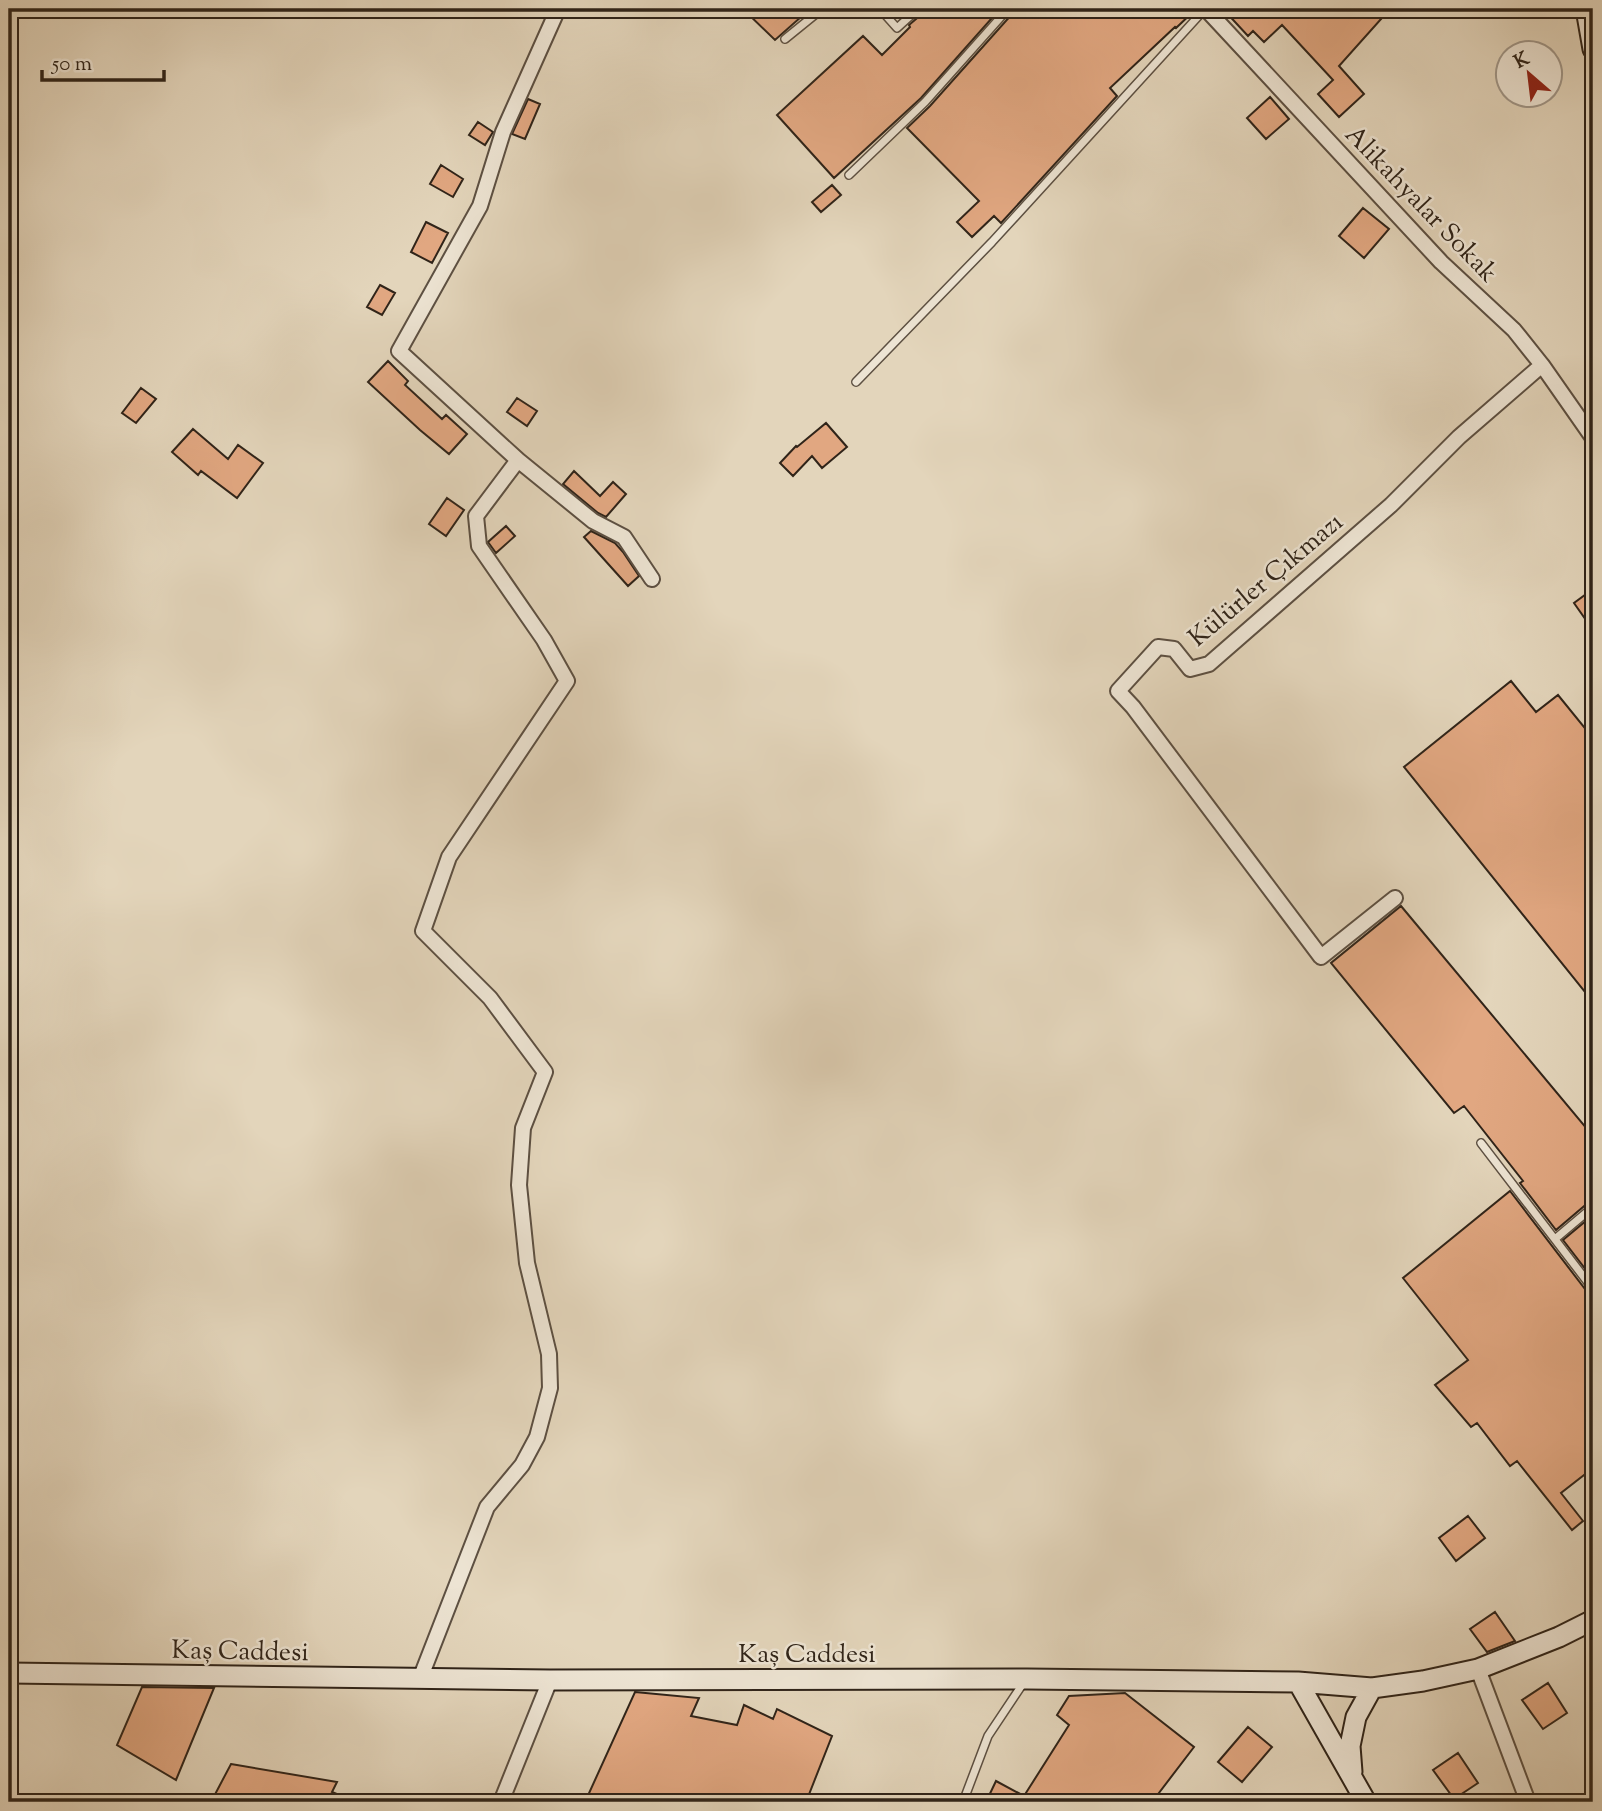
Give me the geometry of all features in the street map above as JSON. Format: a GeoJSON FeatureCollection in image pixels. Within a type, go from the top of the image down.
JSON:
{"type":"FeatureCollection","features":[{"type":"Feature","properties":{"kind":"street"},"geometry":{"type":"LineString","coordinates":[[558,9],[503,132],[480,206],[399,351],[518,460],[593,521],[624,537],[652,579]]}},
{"type":"Feature","properties":{"kind":"street","name":"Alikahyalar Sokak"},"geometry":{"type":"LineString","coordinates":[[1205,9],[1441,262],[1514,330],[1593,438]]}},
{"type":"Feature","properties":{"kind":"street"},"geometry":{"type":"LineString","coordinates":[[1586,9],[1593,49]]}},
{"type":"Feature","properties":{"kind":"street","name":"Külürler Çıkmazı"},"geometry":{"type":"LineString","coordinates":[[1395,898],[1321,957],[1133,707],[1118,691],[1158,647],[1174,649],[1190,669],[1209,664],[1391,506],[1459,437],[1542,365]]}},
{"type":"Feature","properties":{"kind":"street"},"geometry":{"type":"LineString","coordinates":[[420,1679],[487,1507],[522,1465],[537,1437],[550,1388],[549,1354],[527,1263],[519,1185],[523,1128],[545,1072],[490,998],[423,931],[449,857],[567,681],[544,640],[479,546],[475,516],[518,460]]}},
{"type":"Feature","properties":{"kind":"street","name":"Kaş Caddesi"},"geometry":{"type":"LineString","coordinates":[[9,1673],[420,1679],[1027,1679],[1298,1682],[1372,1688],[1423,1681],[1478,1669],[1559,1637],[1593,1620]]}},
{"type":"Feature","properties":{"kind":"street"},"geometry":{"type":"LineString","coordinates":[[1478,1669],[1528,1802]]}},
{"type":"Feature","properties":{"kind":"street"},"geometry":{"type":"LineString","coordinates":[[500,1802],[550,1679]]}},
{"type":"Feature","properties":{"kind":"street"},"geometry":{"type":"LineString","coordinates":[[1298,1682],[1366,1802]]}},
{"type":"Feature","properties":{"kind":"street"},"geometry":{"type":"LineString","coordinates":[[1353,1780],[1350,1746],[1356,1717],[1372,1688]]}},
{"type":"Feature","properties":{"kind":"lane"},"geometry":{"type":"LineString","coordinates":[[785,39],[822,9]]}},
{"type":"Feature","properties":{"kind":"lane"},"geometry":{"type":"LineString","coordinates":[[880,9],[897,28],[918,9]]}},
{"type":"Feature","properties":{"kind":"lane"},"geometry":{"type":"LineString","coordinates":[[849,175],[925,102],[1008,9]]}},
{"type":"Feature","properties":{"kind":"lane"},"geometry":{"type":"LineString","coordinates":[[856,382],[992,242],[1205,9]]}},
{"type":"Feature","properties":{"kind":"lane"},"geometry":{"type":"LineString","coordinates":[[1481,1143],[1593,1289]]}},
{"type":"Feature","properties":{"kind":"lane"},"geometry":{"type":"LineString","coordinates":[[1555,1239],[1593,1207]]}},
{"type":"Feature","properties":{"kind":"lane"},"geometry":{"type":"LineString","coordinates":[[963,1802],[988,1736],[1027,1679]]}},
{"type":"Feature","properties":{"kind":"building"},"geometry":{"type":"Polygon","coordinates":[[[743,9],[810,9],[775,40],[743,9]]]}},
{"type":"Feature","properties":{"kind":"building"},"geometry":{"type":"Polygon","coordinates":[[[924,9],[1000,9],[921,98],[834,178],[777,115],[863,36],[882,55],[924,9]]]}},
{"type":"Feature","properties":{"kind":"building"},"geometry":{"type":"Polygon","coordinates":[[[1014,9],[1196,9],[1110,88],[1117,96],[1001,223],[994,216],[972,237],[957,222],[979,201],[907,128],[930,106],[1014,9]]]}},
{"type":"Feature","properties":{"kind":"building"},"geometry":{"type":"Polygon","coordinates":[[[1223,9],[1390,9],[1339,66],[1364,94],[1339,117],[1318,94],[1333,80],[1282,25],[1264,42],[1253,31],[1248,36],[1223,9]]]}},
{"type":"Feature","properties":{"kind":"building"},"geometry":{"type":"Polygon","coordinates":[[[1270,97],[1289,119],[1266,139],[1247,118],[1270,97]]]}},
{"type":"Feature","properties":{"kind":"building"},"geometry":{"type":"Polygon","coordinates":[[[528,99],[540,104],[525,139],[512,134],[528,99]]]}},
{"type":"Feature","properties":{"kind":"building"},"geometry":{"type":"Polygon","coordinates":[[[478,122],[493,132],[485,145],[469,135],[478,122]]]}},
{"type":"Feature","properties":{"kind":"building"},"geometry":{"type":"Polygon","coordinates":[[[441,165],[463,179],[453,197],[430,184],[441,165]]]}},
{"type":"Feature","properties":{"kind":"building"},"geometry":{"type":"Polygon","coordinates":[[[832,185],[841,195],[821,212],[812,202],[832,185]]]}},
{"type":"Feature","properties":{"kind":"building"},"geometry":{"type":"Polygon","coordinates":[[[1363,208],[1389,229],[1364,258],[1339,236],[1363,208]]]}},
{"type":"Feature","properties":{"kind":"building"},"geometry":{"type":"Polygon","coordinates":[[[426,222],[448,233],[432,263],[411,252],[426,222]]]}},
{"type":"Feature","properties":{"kind":"building"},"geometry":{"type":"Polygon","coordinates":[[[380,285],[395,293],[382,315],[367,307],[380,285]]]}},
{"type":"Feature","properties":{"kind":"building"},"geometry":{"type":"Polygon","coordinates":[[[388,361],[408,381],[405,385],[442,419],[446,415],[467,434],[449,454],[368,382],[388,361]]]}},
{"type":"Feature","properties":{"kind":"building"},"geometry":{"type":"Polygon","coordinates":[[[141,388],[156,399],[136,423],[122,413],[141,388]]]}},
{"type":"Feature","properties":{"kind":"building"},"geometry":{"type":"Polygon","coordinates":[[[517,398],[537,411],[527,426],[507,412],[517,398]]]}},
{"type":"Feature","properties":{"kind":"building"},"geometry":{"type":"Polygon","coordinates":[[[826,423],[847,447],[822,468],[812,456],[793,476],[780,463],[796,446],[826,423]]]}},
{"type":"Feature","properties":{"kind":"building"},"geometry":{"type":"Polygon","coordinates":[[[193,429],[228,459],[238,445],[263,463],[237,498],[201,471],[198,475],[172,452],[193,429]]]}},
{"type":"Feature","properties":{"kind":"building"},"geometry":{"type":"Polygon","coordinates":[[[574,471],[600,496],[613,482],[626,494],[606,517],[563,484],[574,471]]]}},
{"type":"Feature","properties":{"kind":"building"},"geometry":{"type":"Polygon","coordinates":[[[447,498],[464,510],[446,536],[429,524],[447,498]]]}},
{"type":"Feature","properties":{"kind":"building"},"geometry":{"type":"Polygon","coordinates":[[[506,526],[515,536],[496,553],[488,542],[506,526]]]}},
{"type":"Feature","properties":{"kind":"building"},"geometry":{"type":"Polygon","coordinates":[[[591,531],[615,543],[623,552],[639,576],[628,586],[584,537],[591,531]]]}},
{"type":"Feature","properties":{"kind":"building"},"geometry":{"type":"Polygon","coordinates":[[[1593,589],[1593,630],[1574,603],[1593,589]]]}},
{"type":"Feature","properties":{"kind":"building"},"geometry":{"type":"Polygon","coordinates":[[[1511,681],[1536,712],[1558,695],[1593,738],[1593,1002],[1404,767],[1511,681]]]}},
{"type":"Feature","properties":{"kind":"building"},"geometry":{"type":"Polygon","coordinates":[[[1401,906],[1593,1136],[1593,1201],[1556,1230],[1520,1183],[1523,1181],[1464,1106],[1454,1113],[1331,963],[1401,906]]]}},
{"type":"Feature","properties":{"kind":"building"},"geometry":{"type":"Polygon","coordinates":[[[1510,1191],[1588,1293],[1593,1295],[1593,1468],[1561,1493],[1583,1521],[1572,1530],[1517,1461],[1510,1466],[1477,1423],[1471,1427],[1435,1385],[1468,1360],[1403,1278],[1510,1191]]]}},
{"type":"Feature","properties":{"kind":"building"},"geometry":{"type":"Polygon","coordinates":[[[1593,1215],[1593,1279],[1563,1240],[1593,1215]]]}},
{"type":"Feature","properties":{"kind":"building"},"geometry":{"type":"Polygon","coordinates":[[[1468,1516],[1485,1538],[1456,1561],[1439,1538],[1468,1516]]]}},
{"type":"Feature","properties":{"kind":"building"},"geometry":{"type":"Polygon","coordinates":[[[1495,1612],[1515,1641],[1487,1652],[1470,1629],[1495,1612]]]}},
{"type":"Feature","properties":{"kind":"building"},"geometry":{"type":"Polygon","coordinates":[[[1548,1683],[1567,1713],[1543,1729],[1522,1700],[1548,1683]]]}},
{"type":"Feature","properties":{"kind":"building"},"geometry":{"type":"Polygon","coordinates":[[[142,1687],[214,1688],[176,1780],[117,1745],[142,1687]]]}},
{"type":"Feature","properties":{"kind":"building"},"geometry":{"type":"Polygon","coordinates":[[[635,1692],[699,1698],[691,1716],[737,1725],[744,1705],[773,1719],[777,1709],[832,1736],[806,1802],[585,1802],[635,1692]]]}},
{"type":"Feature","properties":{"kind":"building"},"geometry":{"type":"Polygon","coordinates":[[[1125,1693],[1194,1747],[1152,1802],[986,1802],[996,1781],[1024,1796],[1069,1725],[1057,1715],[1069,1696],[1125,1693]]]}},
{"type":"Feature","properties":{"kind":"building"},"geometry":{"type":"Polygon","coordinates":[[[1248,1727],[1272,1747],[1242,1782],[1218,1762],[1248,1727]]]}},
{"type":"Feature","properties":{"kind":"building"},"geometry":{"type":"Polygon","coordinates":[[[1458,1753],[1478,1783],[1454,1799],[1433,1770],[1458,1753]]]}},
{"type":"Feature","properties":{"kind":"building"},"geometry":{"type":"Polygon","coordinates":[[[231,1764],[337,1782],[332,1792],[356,1802],[211,1802],[231,1764]]]}}]}
